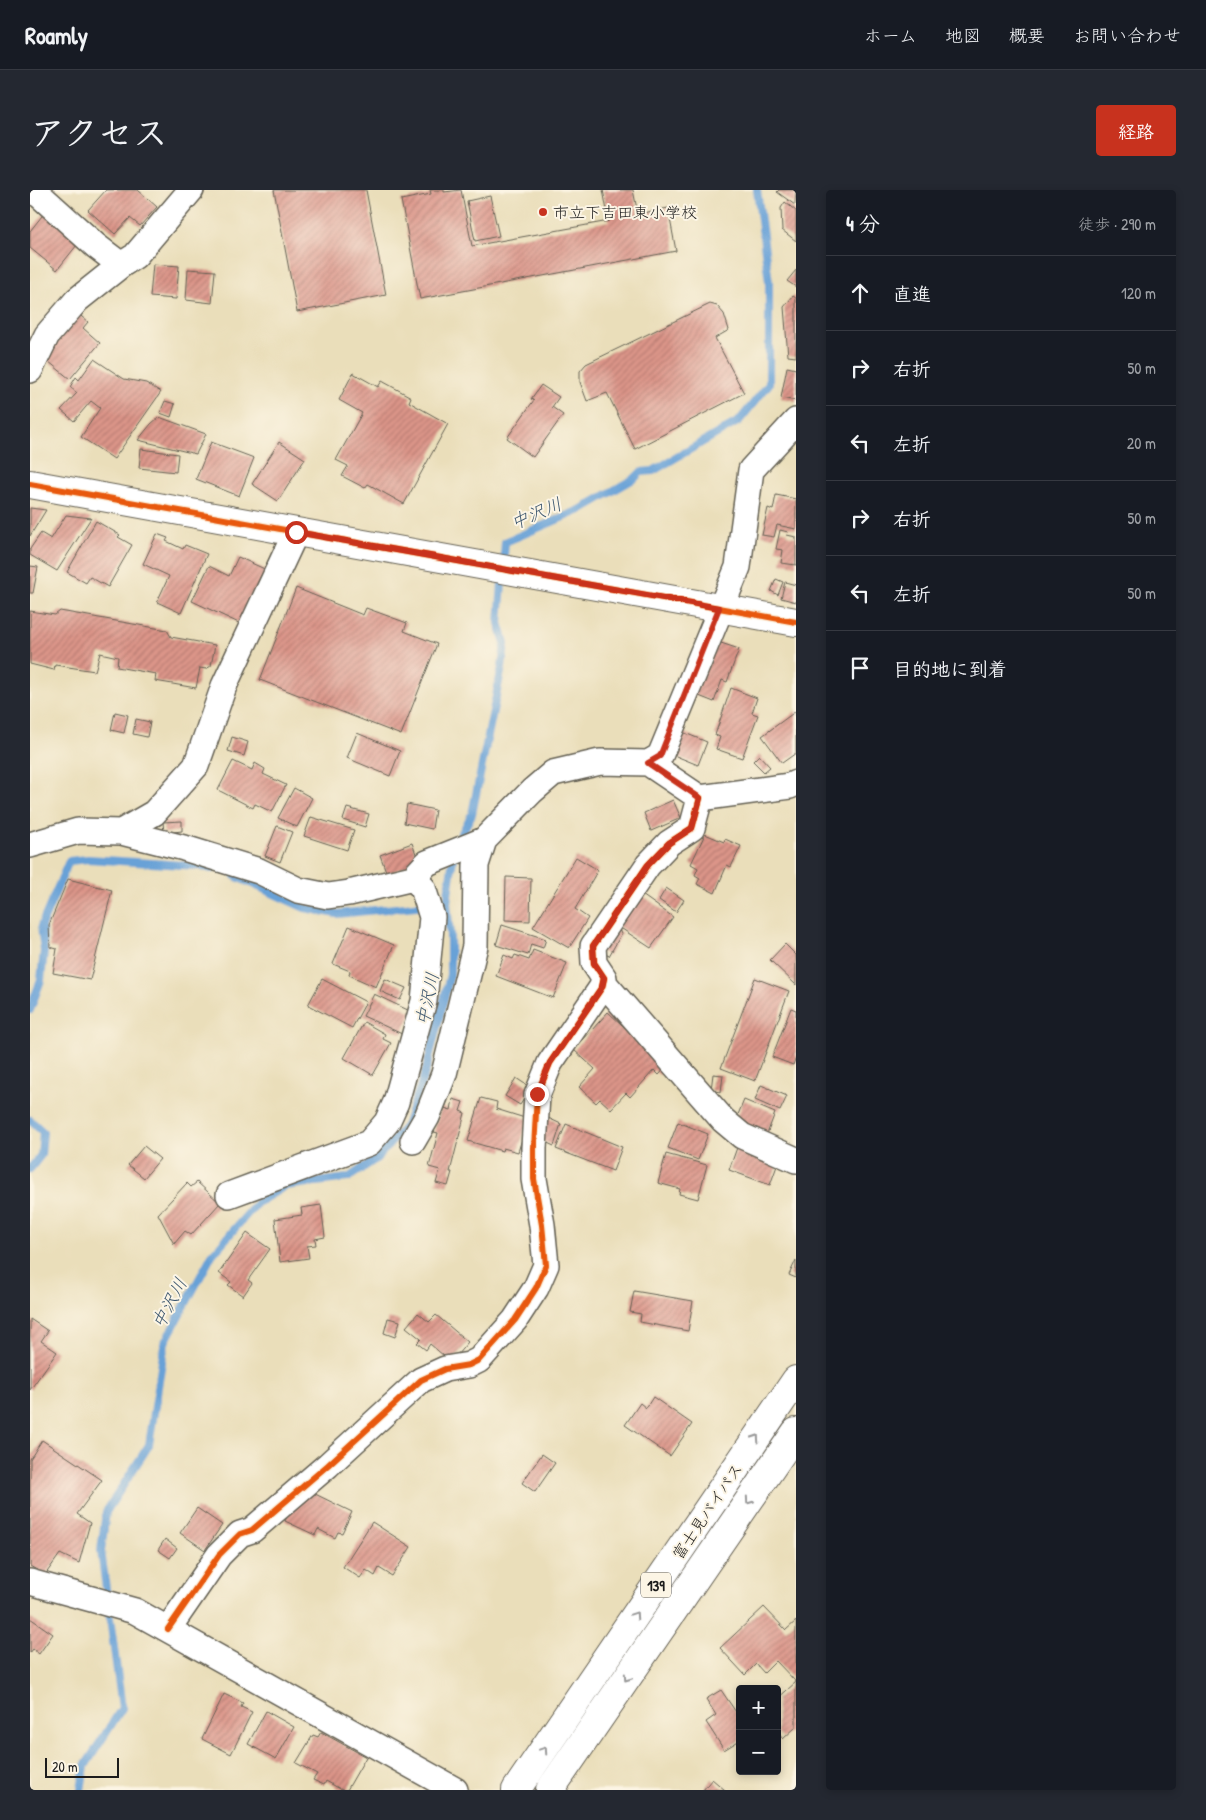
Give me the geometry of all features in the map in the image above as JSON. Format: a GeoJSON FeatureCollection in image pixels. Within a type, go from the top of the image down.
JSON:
{"type":"FeatureCollection","features":[{"type":"Feature","properties":{"kind":"main road"},"geometry":{"type":"LineString","coordinates":[[30,484],[796,622]]}},
{"type":"Feature","properties":{"kind":"main road","name":"富士見バイパス"},"geometry":{"type":"LineString","coordinates":[[516,1790],[796,1380]]}},
{"type":"Feature","properties":{"kind":"main road","name":"富士見バイパス"},"geometry":{"type":"LineString","coordinates":[[550,1790],[796,1432]]}},
{"type":"Feature","properties":{"kind":"street"},"geometry":{"type":"LineString","coordinates":[[34,190],[120,265]]}},
{"type":"Feature","properties":{"kind":"street"},"geometry":{"type":"LineString","coordinates":[[30,370],[47,335],[77,300],[120,265],[135,256],[191,190]]}},
{"type":"Feature","properties":{"kind":"street"},"geometry":{"type":"LineString","coordinates":[[30,845],[78,831],[121,832],[184,848],[250,868],[298,890],[328,896],[413,878],[427,863],[484,840],[532,791],[553,773],[600,762],[648,763],[660,756],[719,608],[738,567],[751,470],[796,421]]}},
{"type":"Feature","properties":{"kind":"street"},"geometry":{"type":"LineString","coordinates":[[121,832],[154,813],[196,766],[224,686],[296,532]]}},
{"type":"Feature","properties":{"kind":"street"},"geometry":{"type":"LineString","coordinates":[[648,763],[700,798],[790,786],[796,783]]}},
{"type":"Feature","properties":{"kind":"street"},"geometry":{"type":"LineString","coordinates":[[168,1629],[219,1555],[240,1534],[252,1530],[328,1465],[421,1380],[445,1369],[469,1365],[479,1360],[515,1320],[536,1288],[546,1265],[542,1224],[534,1179],[537,1094],[550,1063],[602,987],[604,978],[594,963],[593,946],[648,865],[669,843],[692,828],[700,798]]}},
{"type":"Feature","properties":{"kind":"street"},"geometry":{"type":"LineString","coordinates":[[413,1141],[427,1117],[444,1074],[473,955],[475,946],[476,865],[484,840]]}},
{"type":"Feature","properties":{"kind":"street"},"geometry":{"type":"LineString","coordinates":[[229,1195],[369,1143],[387,1122],[396,1102],[424,1001],[432,917],[423,888],[413,878]]}},
{"type":"Feature","properties":{"kind":"street"},"geometry":{"type":"LineString","coordinates":[[603,982],[723,1120],[742,1136],[796,1160]]}},
{"type":"Feature","properties":{"kind":"street"},"geometry":{"type":"LineString","coordinates":[[30,1582],[136,1611],[455,1790]]}},
{"type":"Feature","properties":{"kind":"building"},"geometry":{"type":"Polygon","coordinates":[[[106,190],[138,190],[157,207],[140,226],[130,218],[115,234],[88,210],[106,190]]]}},
{"type":"Feature","properties":{"kind":"building"},"geometry":{"type":"Polygon","coordinates":[[[274,190],[366,190],[386,295],[297,312],[274,190]]]}},
{"type":"Feature","properties":{"kind":"building"},"geometry":{"type":"Polygon","coordinates":[[[430,190],[444,190],[444,192],[461,190],[472,246],[609,221],[603,190],[633,190],[638,214],[668,208],[676,251],[420,299],[401,200],[431,194],[430,190]]]}},
{"type":"Feature","properties":{"kind":"building"},"geometry":{"type":"Polygon","coordinates":[[[779,190],[796,190],[795,205],[777,192],[779,190]]]}},
{"type":"Feature","properties":{"kind":"building"},"geometry":{"type":"Polygon","coordinates":[[[490,196],[499,236],[475,241],[467,201],[490,196]]]}},
{"type":"Feature","properties":{"kind":"building"},"geometry":{"type":"Polygon","coordinates":[[[785,202],[796,211],[796,241],[782,230],[781,208],[785,202]]]}},
{"type":"Feature","properties":{"kind":"building"},"geometry":{"type":"Polygon","coordinates":[[[46,211],[81,240],[57,270],[30,248],[30,231],[46,211]]]}},
{"type":"Feature","properties":{"kind":"building"},"geometry":{"type":"Polygon","coordinates":[[[153,264],[179,266],[176,299],[150,297],[153,264]]]}},
{"type":"Feature","properties":{"kind":"building"},"geometry":{"type":"Polygon","coordinates":[[[188,269],[215,271],[212,303],[186,300],[188,269]]]}},
{"type":"Feature","properties":{"kind":"building"},"geometry":{"type":"Polygon","coordinates":[[[796,270],[796,287],[787,281],[796,270]]]}},
{"type":"Feature","properties":{"kind":"building"},"geometry":{"type":"Polygon","coordinates":[[[793,296],[796,298],[796,357],[788,356],[784,307],[793,296]]]}},
{"type":"Feature","properties":{"kind":"building"},"geometry":{"type":"Polygon","coordinates":[[[710,304],[717,306],[724,314],[729,330],[715,338],[744,393],[635,449],[607,393],[587,401],[580,382],[580,371],[586,364],[710,304]]]}},
{"type":"Feature","properties":{"kind":"building"},"geometry":{"type":"Polygon","coordinates":[[[75,311],[88,322],[83,328],[100,343],[70,379],[43,357],[75,311]]]}},
{"type":"Feature","properties":{"kind":"building"},"geometry":{"type":"Polygon","coordinates":[[[94,359],[124,379],[146,383],[161,392],[114,459],[81,437],[100,408],[91,401],[74,421],[61,410],[77,393],[70,387],[76,377],[79,380],[94,359]]]}},
{"type":"Feature","properties":{"kind":"building"},"geometry":{"type":"Polygon","coordinates":[[[787,367],[796,369],[796,401],[781,398],[787,367]]]}},
{"type":"Feature","properties":{"kind":"building"},"geometry":{"type":"Polygon","coordinates":[[[353,373],[378,387],[382,381],[411,397],[409,402],[448,424],[404,504],[368,484],[365,488],[342,476],[348,466],[336,460],[362,413],[339,400],[353,373]]]}},
{"type":"Feature","properties":{"kind":"building"},"geometry":{"type":"Polygon","coordinates":[[[541,385],[559,397],[552,407],[563,415],[533,457],[507,438],[534,400],[531,399],[541,385]]]}},
{"type":"Feature","properties":{"kind":"building"},"geometry":{"type":"Polygon","coordinates":[[[165,401],[175,404],[171,417],[160,413],[165,401]]]}},
{"type":"Feature","properties":{"kind":"building"},"geometry":{"type":"Polygon","coordinates":[[[159,417],[206,434],[196,454],[138,440],[159,417]]]}},
{"type":"Feature","properties":{"kind":"building"},"geometry":{"type":"Polygon","coordinates":[[[211,442],[254,458],[239,496],[196,479],[211,442]]]}},
{"type":"Feature","properties":{"kind":"building"},"geometry":{"type":"Polygon","coordinates":[[[279,442],[305,459],[278,501],[252,484],[279,442]]]}},
{"type":"Feature","properties":{"kind":"building"},"geometry":{"type":"Polygon","coordinates":[[[141,449],[178,454],[176,472],[139,468],[141,449]]]}},
{"type":"Feature","properties":{"kind":"building"},"geometry":{"type":"Polygon","coordinates":[[[776,495],[796,499],[796,529],[777,525],[774,537],[762,535],[768,508],[773,510],[776,495]]]}},
{"type":"Feature","properties":{"kind":"building"},"geometry":{"type":"Polygon","coordinates":[[[30,508],[46,510],[30,536],[30,508]]]}},
{"type":"Feature","properties":{"kind":"building"},"geometry":{"type":"Polygon","coordinates":[[[66,515],[91,518],[57,571],[30,555],[30,549],[41,533],[51,539],[66,515]]]}},
{"type":"Feature","properties":{"kind":"building"},"geometry":{"type":"Polygon","coordinates":[[[96,521],[120,535],[118,537],[132,545],[108,587],[90,577],[86,583],[67,572],[96,521]]]}},
{"type":"Feature","properties":{"kind":"building"},"geometry":{"type":"Polygon","coordinates":[[[780,530],[788,532],[787,535],[796,537],[796,565],[781,563],[783,550],[776,549],[780,530]]]}},
{"type":"Feature","properties":{"kind":"building"},"geometry":{"type":"Polygon","coordinates":[[[157,534],[168,538],[166,541],[183,549],[185,545],[207,554],[181,613],[157,602],[169,576],[143,564],[157,534]]]}},
{"type":"Feature","properties":{"kind":"building"},"geometry":{"type":"Polygon","coordinates":[[[238,557],[269,571],[243,625],[192,601],[209,566],[229,576],[238,557]]]}},
{"type":"Feature","properties":{"kind":"building"},"geometry":{"type":"Polygon","coordinates":[[[30,566],[38,567],[33,593],[30,593],[30,566]]]}},
{"type":"Feature","properties":{"kind":"building"},"geometry":{"type":"Polygon","coordinates":[[[776,579],[783,582],[778,595],[771,591],[776,579]]]}},
{"type":"Feature","properties":{"kind":"building"},"geometry":{"type":"Polygon","coordinates":[[[785,582],[796,585],[796,602],[781,598],[785,582]]]}},
{"type":"Feature","properties":{"kind":"building"},"geometry":{"type":"Polygon","coordinates":[[[296,588],[363,615],[366,608],[407,623],[404,631],[437,644],[401,735],[260,680],[296,588]]]}},
{"type":"Feature","properties":{"kind":"building"},"geometry":{"type":"Polygon","coordinates":[[[30,611],[55,615],[60,611],[167,630],[171,637],[215,645],[211,666],[206,669],[200,668],[196,688],[155,681],[156,674],[117,667],[118,657],[100,653],[95,671],[55,665],[54,670],[30,664],[30,611]]]}},
{"type":"Feature","properties":{"kind":"building"},"geometry":{"type":"Polygon","coordinates":[[[718,642],[739,649],[727,682],[722,680],[714,702],[694,694],[718,642]]]}},
{"type":"Feature","properties":{"kind":"building"},"geometry":{"type":"Polygon","coordinates":[[[731,688],[757,698],[752,713],[758,715],[742,758],[716,749],[720,737],[715,735],[731,688]]]}},
{"type":"Feature","properties":{"kind":"building"},"geometry":{"type":"Polygon","coordinates":[[[796,711],[796,753],[782,763],[762,736],[796,711]]]}},
{"type":"Feature","properties":{"kind":"building"},"geometry":{"type":"Polygon","coordinates":[[[115,712],[128,715],[124,733],[111,730],[115,712]]]}},
{"type":"Feature","properties":{"kind":"building"},"geometry":{"type":"Polygon","coordinates":[[[136,719],[150,722],[147,737],[133,734],[136,719]]]}},
{"type":"Feature","properties":{"kind":"building"},"geometry":{"type":"Polygon","coordinates":[[[680,731],[707,742],[698,765],[671,754],[680,731]]]}},
{"type":"Feature","properties":{"kind":"building"},"geometry":{"type":"Polygon","coordinates":[[[357,733],[400,751],[390,776],[347,758],[357,733]]]}},
{"type":"Feature","properties":{"kind":"building"},"geometry":{"type":"Polygon","coordinates":[[[232,737],[248,742],[244,756],[228,751],[232,737]]]}},
{"type":"Feature","properties":{"kind":"building"},"geometry":{"type":"Polygon","coordinates":[[[759,755],[770,767],[764,772],[753,761],[759,755]]]}},
{"type":"Feature","properties":{"kind":"building"},"geometry":{"type":"Polygon","coordinates":[[[233,761],[252,770],[255,763],[265,769],[263,774],[286,785],[272,812],[255,804],[253,808],[218,790],[233,761]]]}},
{"type":"Feature","properties":{"kind":"building"},"geometry":{"type":"Polygon","coordinates":[[[294,788],[312,798],[297,827],[278,818],[294,788]]]}},
{"type":"Feature","properties":{"kind":"building"},"geometry":{"type":"Polygon","coordinates":[[[673,800],[681,818],[651,831],[644,813],[673,800]]]}},
{"type":"Feature","properties":{"kind":"building"},"geometry":{"type":"Polygon","coordinates":[[[407,804],[435,810],[432,829],[404,823],[407,804]]]}},
{"type":"Feature","properties":{"kind":"building"},"geometry":{"type":"Polygon","coordinates":[[[347,808],[369,814],[365,827],[343,820],[347,808]]]}},
{"type":"Feature","properties":{"kind":"building"},"geometry":{"type":"Polygon","coordinates":[[[311,817],[354,830],[347,850],[304,836],[311,817]]]}},
{"type":"Feature","properties":{"kind":"building"},"geometry":{"type":"Polygon","coordinates":[[[182,821],[182,831],[164,833],[163,822],[182,821]]]}},
{"type":"Feature","properties":{"kind":"building"},"geometry":{"type":"Polygon","coordinates":[[[277,826],[292,832],[280,862],[265,856],[277,826]]]}},
{"type":"Feature","properties":{"kind":"building"},"geometry":{"type":"Polygon","coordinates":[[[705,834],[724,842],[725,839],[741,846],[731,867],[727,865],[715,893],[697,884],[700,878],[695,875],[698,868],[691,864],[705,834]]]}},
{"type":"Feature","properties":{"kind":"building"},"geometry":{"type":"Polygon","coordinates":[[[412,843],[419,862],[387,874],[380,855],[412,843]]]}},
{"type":"Feature","properties":{"kind":"building"},"geometry":{"type":"Polygon","coordinates":[[[576,857],[598,870],[575,909],[588,918],[569,948],[533,927],[576,857]]]}},
{"type":"Feature","properties":{"kind":"building"},"geometry":{"type":"Polygon","coordinates":[[[506,877],[531,878],[530,921],[505,920],[506,877]]]}},
{"type":"Feature","properties":{"kind":"building"},"geometry":{"type":"Polygon","coordinates":[[[68,879],[112,890],[90,980],[53,973],[57,949],[50,947],[49,925],[68,879]]]}},
{"type":"Feature","properties":{"kind":"building"},"geometry":{"type":"Polygon","coordinates":[[[666,888],[684,900],[676,912],[659,900],[666,888]]]}},
{"type":"Feature","properties":{"kind":"building"},"geometry":{"type":"Polygon","coordinates":[[[642,895],[673,917],[651,948],[616,925],[642,895]]]}},
{"type":"Feature","properties":{"kind":"building"},"geometry":{"type":"Polygon","coordinates":[[[502,925],[546,939],[543,948],[531,944],[528,955],[496,945],[502,925]]]}},
{"type":"Feature","properties":{"kind":"building"},"geometry":{"type":"Polygon","coordinates":[[[349,926],[394,945],[376,987],[349,975],[350,971],[333,964],[349,926]]]}},
{"type":"Feature","properties":{"kind":"building"},"geometry":{"type":"Polygon","coordinates":[[[614,928],[622,933],[609,956],[600,951],[614,928]]]}},
{"type":"Feature","properties":{"kind":"building"},"geometry":{"type":"Polygon","coordinates":[[[785,944],[796,955],[796,985],[770,960],[785,944]]]}},
{"type":"Feature","properties":{"kind":"building"},"geometry":{"type":"Polygon","coordinates":[[[533,950],[567,963],[553,998],[496,976],[504,955],[513,959],[515,955],[529,960],[533,950]]]}},
{"type":"Feature","properties":{"kind":"building"},"geometry":{"type":"Polygon","coordinates":[[[755,978],[789,991],[755,1081],[721,1068],[755,978]]]}},
{"type":"Feature","properties":{"kind":"building"},"geometry":{"type":"Polygon","coordinates":[[[322,979],[366,1002],[352,1028],[308,1005],[322,979]]]}},
{"type":"Feature","properties":{"kind":"building"},"geometry":{"type":"Polygon","coordinates":[[[385,979],[406,988],[400,1000],[380,991],[385,979]]]}},
{"type":"Feature","properties":{"kind":"building"},"geometry":{"type":"Polygon","coordinates":[[[374,994],[412,1012],[402,1034],[363,1016],[374,994]]]}},
{"type":"Feature","properties":{"kind":"building"},"geometry":{"type":"Polygon","coordinates":[[[791,1008],[796,1010],[796,1058],[793,1065],[772,1057],[791,1008]]]}},
{"type":"Feature","properties":{"kind":"building"},"geometry":{"type":"Polygon","coordinates":[[[608,1012],[635,1037],[670,1063],[659,1075],[654,1070],[630,1097],[626,1093],[611,1109],[600,1099],[596,1103],[579,1087],[595,1069],[574,1050],[608,1012]]]}},
{"type":"Feature","properties":{"kind":"building"},"geometry":{"type":"Polygon","coordinates":[[[364,1022],[385,1034],[383,1039],[391,1043],[373,1075],[344,1058],[364,1022]]]}},
{"type":"Feature","properties":{"kind":"building"},"geometry":{"type":"Polygon","coordinates":[[[713,1074],[723,1075],[721,1092],[711,1090],[713,1074]]]}},
{"type":"Feature","properties":{"kind":"building"},"geometry":{"type":"Polygon","coordinates":[[[516,1078],[531,1088],[520,1105],[505,1096],[516,1078]]]}},
{"type":"Feature","properties":{"kind":"building"},"geometry":{"type":"Polygon","coordinates":[[[761,1085],[787,1096],[780,1111],[755,1100],[761,1085]]]}},
{"type":"Feature","properties":{"kind":"building"},"geometry":{"type":"Polygon","coordinates":[[[481,1098],[497,1102],[496,1109],[528,1119],[518,1152],[503,1148],[502,1151],[468,1141],[481,1098]]]}},
{"type":"Feature","properties":{"kind":"building"},"geometry":{"type":"Polygon","coordinates":[[[453,1099],[463,1102],[460,1111],[465,1113],[448,1186],[436,1183],[440,1170],[429,1167],[438,1133],[434,1132],[441,1107],[451,1110],[453,1099]]]}},
{"type":"Feature","properties":{"kind":"building"},"geometry":{"type":"Polygon","coordinates":[[[744,1100],[775,1113],[767,1134],[735,1122],[744,1100]]]}},
{"type":"Feature","properties":{"kind":"building"},"geometry":{"type":"Polygon","coordinates":[[[544,1116],[561,1124],[554,1146],[541,1140],[544,1116]]]}},
{"type":"Feature","properties":{"kind":"building"},"geometry":{"type":"Polygon","coordinates":[[[678,1122],[708,1134],[698,1160],[668,1148],[678,1122]]]}},
{"type":"Feature","properties":{"kind":"building"},"geometry":{"type":"Polygon","coordinates":[[[566,1124],[622,1147],[613,1171],[556,1149],[566,1124]]]}},
{"type":"Feature","properties":{"kind":"building"},"geometry":{"type":"Polygon","coordinates":[[[739,1142],[778,1163],[770,1185],[729,1170],[739,1142]]]}},
{"type":"Feature","properties":{"kind":"building"},"geometry":{"type":"Polygon","coordinates":[[[144,1146],[160,1159],[144,1178],[128,1165],[144,1146]]]}},
{"type":"Feature","properties":{"kind":"building"},"geometry":{"type":"Polygon","coordinates":[[[666,1154],[707,1165],[698,1199],[679,1194],[680,1189],[658,1183],[666,1154]]]}},
{"type":"Feature","properties":{"kind":"building"},"geometry":{"type":"Polygon","coordinates":[[[197,1182],[220,1203],[191,1235],[185,1231],[174,1244],[158,1214],[187,1183],[191,1187],[197,1182]]]}},
{"type":"Feature","properties":{"kind":"building"},"geometry":{"type":"Polygon","coordinates":[[[321,1205],[325,1237],[315,1239],[316,1245],[307,1246],[309,1258],[280,1262],[275,1219],[302,1215],[301,1208],[321,1205]]]}},
{"type":"Feature","properties":{"kind":"building"},"geometry":{"type":"Polygon","coordinates":[[[247,1233],[270,1249],[248,1280],[252,1283],[243,1296],[228,1285],[231,1282],[219,1273],[247,1233]]]}},
{"type":"Feature","properties":{"kind":"building"},"geometry":{"type":"Polygon","coordinates":[[[796,1260],[796,1278],[789,1275],[796,1260]]]}},
{"type":"Feature","properties":{"kind":"building"},"geometry":{"type":"Polygon","coordinates":[[[634,1291],[693,1301],[688,1331],[640,1322],[641,1314],[630,1312],[634,1291]]]}},
{"type":"Feature","properties":{"kind":"building"},"geometry":{"type":"Polygon","coordinates":[[[418,1313],[429,1322],[436,1315],[468,1342],[451,1362],[430,1344],[426,1350],[417,1343],[421,1339],[406,1327],[418,1313]]]}},
{"type":"Feature","properties":{"kind":"building"},"geometry":{"type":"Polygon","coordinates":[[[388,1318],[400,1321],[395,1337],[384,1333],[388,1318]]]}},
{"type":"Feature","properties":{"kind":"building"},"geometry":{"type":"Polygon","coordinates":[[[30,1319],[48,1331],[41,1341],[57,1352],[30,1390],[30,1319]]]}},
{"type":"Feature","properties":{"kind":"building"},"geometry":{"type":"Polygon","coordinates":[[[653,1397],[692,1424],[670,1456],[625,1425],[640,1403],[646,1408],[653,1397]]]}},
{"type":"Feature","properties":{"kind":"building"},"geometry":{"type":"Polygon","coordinates":[[[42,1440],[102,1480],[77,1514],[90,1523],[79,1563],[60,1554],[45,1575],[30,1566],[30,1459],[42,1440]]]}},
{"type":"Feature","properties":{"kind":"building"},"geometry":{"type":"Polygon","coordinates":[[[542,1454],[555,1463],[535,1492],[522,1483],[542,1454]]]}},
{"type":"Feature","properties":{"kind":"building"},"geometry":{"type":"Polygon","coordinates":[[[309,1491],[352,1512],[342,1533],[338,1532],[335,1538],[318,1529],[315,1535],[285,1521],[295,1501],[309,1491]]]}},
{"type":"Feature","properties":{"kind":"building"},"geometry":{"type":"Polygon","coordinates":[[[197,1508],[222,1525],[205,1550],[180,1533],[197,1508]]]}},
{"type":"Feature","properties":{"kind":"building"},"geometry":{"type":"Polygon","coordinates":[[[372,1522],[411,1547],[392,1576],[379,1568],[375,1576],[366,1570],[360,1578],[343,1567],[372,1522]]]}},
{"type":"Feature","properties":{"kind":"building"},"geometry":{"type":"Polygon","coordinates":[[[165,1539],[177,1548],[170,1558],[158,1550],[165,1539]]]}},
{"type":"Feature","properties":{"kind":"building"},"geometry":{"type":"Polygon","coordinates":[[[764,1607],[786,1630],[796,1621],[796,1682],[776,1661],[764,1673],[756,1664],[745,1675],[720,1648],[764,1607]]]}},
{"type":"Feature","properties":{"kind":"building"},"geometry":{"type":"Polygon","coordinates":[[[30,1618],[53,1634],[39,1654],[33,1649],[30,1653],[30,1618]]]}},
{"type":"Feature","properties":{"kind":"building"},"geometry":{"type":"Polygon","coordinates":[[[796,1682],[796,1727],[783,1739],[781,1737],[781,1695],[796,1682]]]}},
{"type":"Feature","properties":{"kind":"building"},"geometry":{"type":"Polygon","coordinates":[[[721,1690],[736,1712],[736,1742],[724,1750],[706,1722],[716,1715],[706,1699],[721,1690]]]}},
{"type":"Feature","properties":{"kind":"building"},"geometry":{"type":"Polygon","coordinates":[[[224,1694],[243,1703],[241,1707],[252,1712],[231,1754],[202,1739],[224,1694]]]}},
{"type":"Feature","properties":{"kind":"building"},"geometry":{"type":"Polygon","coordinates":[[[266,1711],[294,1727],[276,1759],[248,1744],[266,1711]]]}},
{"type":"Feature","properties":{"kind":"building"},"geometry":{"type":"Polygon","coordinates":[[[321,1732],[366,1757],[347,1790],[342,1790],[326,1781],[324,1785],[313,1780],[317,1774],[296,1763],[313,1735],[318,1737],[321,1732]]]}},
{"type":"Feature","properties":{"kind":"building"},"geometry":{"type":"Polygon","coordinates":[[[712,1779],[725,1790],[703,1790],[712,1779]]]}},
{"type":"Feature","properties":{"kind":"waterway","name":"中沢川"},"geometry":{"type":"LineString","coordinates":[[456,844],[472,814],[502,667],[505,643],[499,623],[505,542],[580,510],[635,478],[641,472],[653,471],[739,421],[769,384],[769,282],[757,190]]}},
{"type":"Feature","properties":{"kind":"waterway","name":"中沢川"},"geometry":{"type":"LineString","coordinates":[[81,1790],[85,1766],[122,1708],[101,1551],[106,1512],[149,1445],[165,1342],[212,1255],[257,1203],[285,1186],[348,1178],[376,1159],[406,1126],[426,1070],[450,975],[450,935],[447,903],[453,858]]}},
{"type":"Feature","properties":{"kind":"waterway"},"geometry":{"type":"LineString","coordinates":[[30,1010],[41,980],[44,951],[41,926],[69,861],[88,859],[199,866],[212,869]]}},
{"type":"Feature","properties":{"kind":"waterway"},"geometry":{"type":"LineString","coordinates":[[235,876],[305,908],[337,914],[425,905]]}},
{"type":"Feature","properties":{"kind":"waterway"},"geometry":{"type":"LineString","coordinates":[[30,1120],[43,1132],[41,1155],[30,1169]]}},
{"type":"Feature","properties":{"kind":"cycle path"},"geometry":{"type":"LineString","coordinates":[[30,484],[796,622]]}},
{"type":"Feature","properties":{"kind":"cycle path"},"geometry":{"type":"LineString","coordinates":[[168,1629],[219,1555],[240,1534],[252,1530],[328,1465],[421,1380],[445,1369],[469,1365],[479,1360],[515,1320],[536,1288],[546,1265],[542,1225],[534,1179],[537,1095],[550,1063],[602,987],[604,978],[594,963],[593,946],[648,865],[669,843],[692,828],[700,798]]}},
{"type":"Feature","properties":{"kind":"place","name":"市立下吉田東小学校"},"geometry":{"type":"Point","coordinates":[543,212]}},
{"type":"Feature","properties":{"kind":"route"},"geometry":{"type":"LineString","coordinates":[[296,532],[719,608],[660,756],[648,763],[700,798],[692,828],[669,843],[648,865],[593,946],[594,963],[604,978],[602,987],[550,1063],[537,1094]]}}]}
